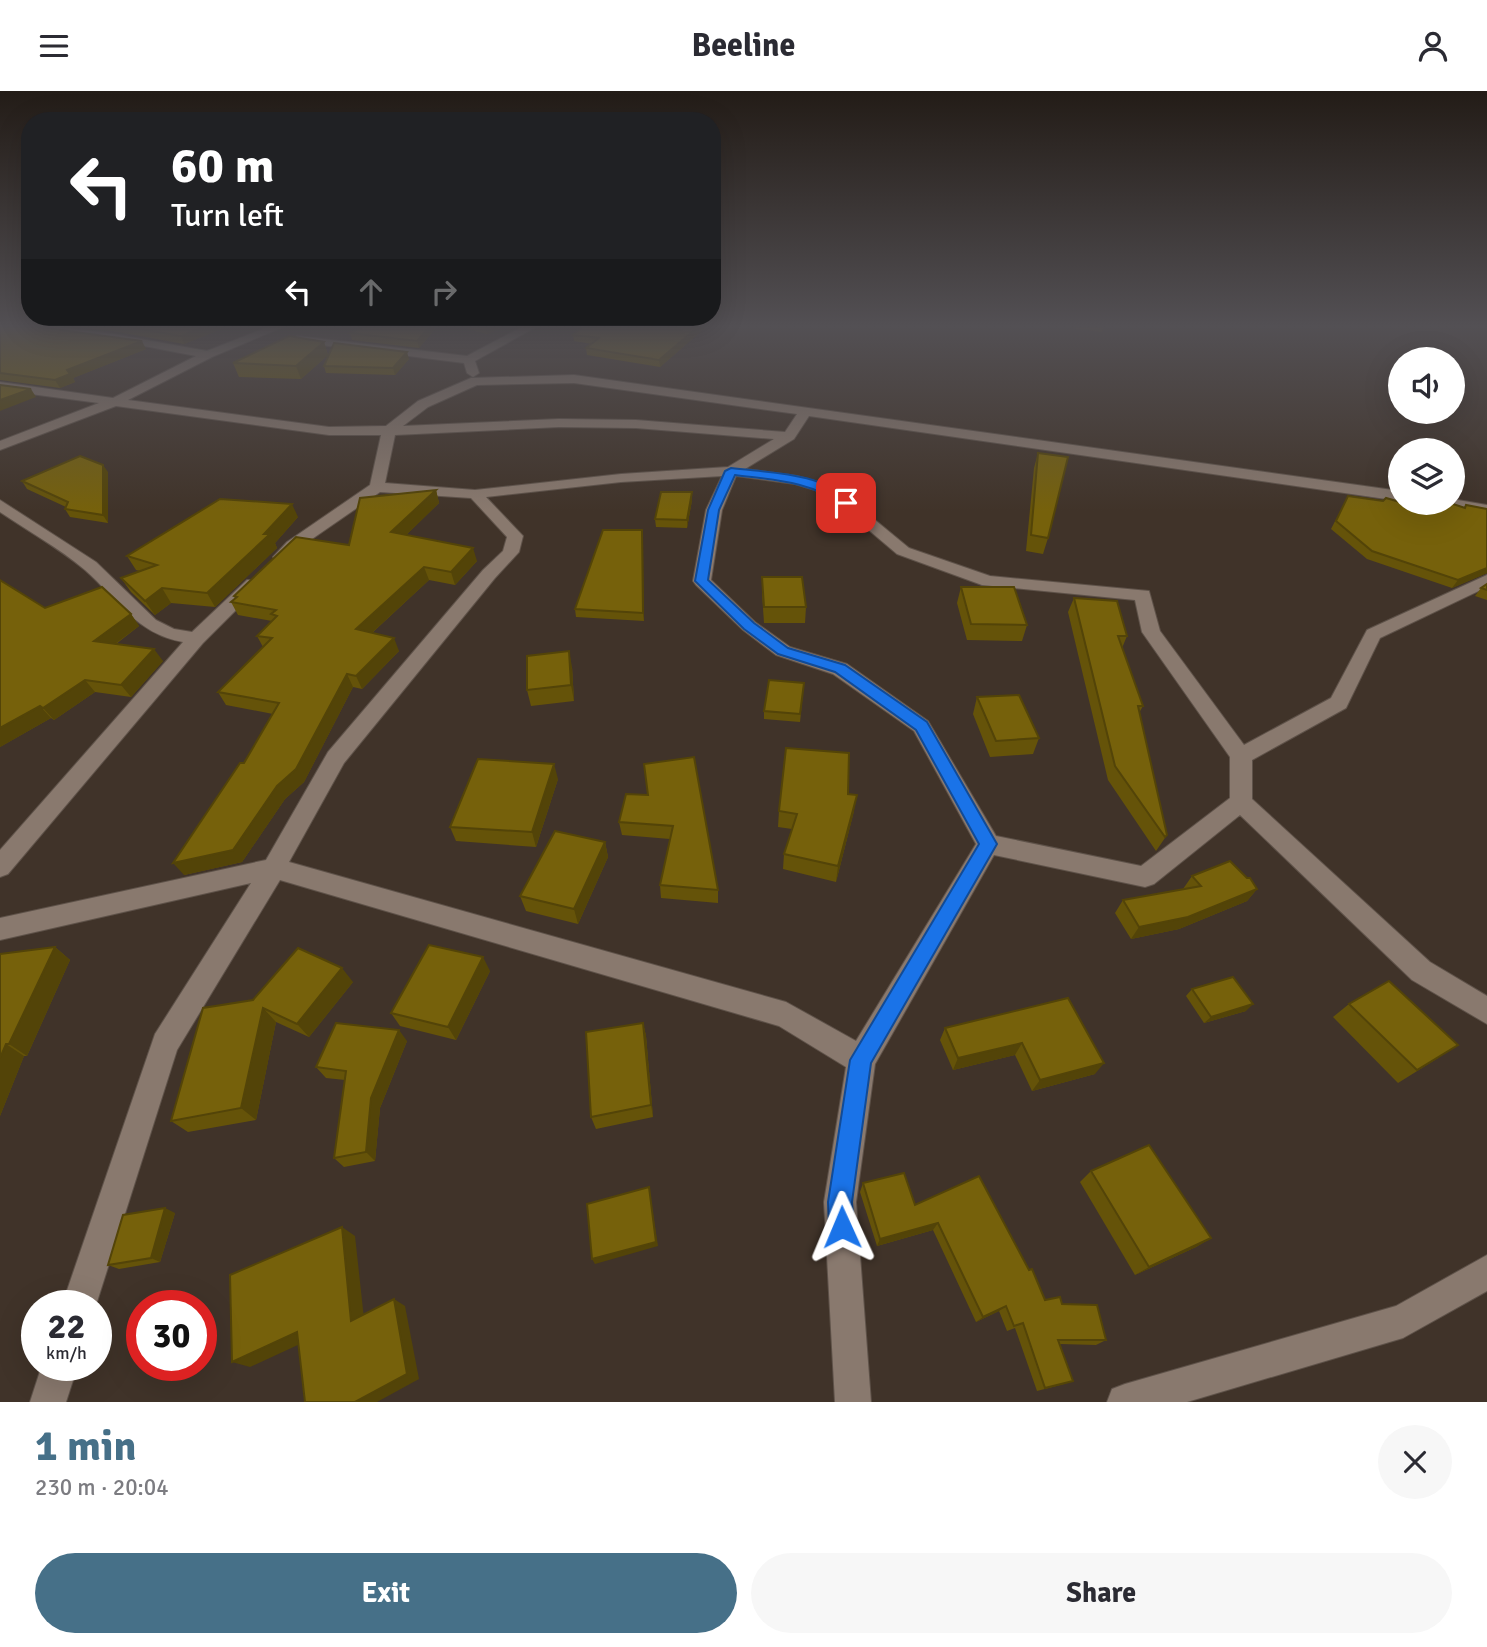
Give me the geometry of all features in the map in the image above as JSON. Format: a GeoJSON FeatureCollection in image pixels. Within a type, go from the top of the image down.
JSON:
{"type":"FeatureCollection","features":[{"type":"Feature","properties":{"kind":"street"},"geometry":{"type":"LineString","coordinates":[[16,388],[329,431],[584,423],[636,424],[789,436]]}},
{"type":"Feature","properties":{"kind":"street"},"geometry":{"type":"LineString","coordinates":[[0,446],[114,402],[142,388]]}},
{"type":"Feature","properties":{"kind":"street"},"geometry":{"type":"LineString","coordinates":[[377,487],[389,431],[423,404],[459,388]]}},
{"type":"Feature","properties":{"kind":"street"},"geometry":{"type":"LineString","coordinates":[[638,388],[1388,494]]}},
{"type":"Feature","properties":{"kind":"street"},"geometry":{"type":"LineString","coordinates":[[805,412],[789,436],[731,471],[714,510],[702,581],[749,626],[783,651],[840,669],[921,726],[988,844],[1145,877],[1241,802]]}},
{"type":"Feature","properties":{"kind":"street"},"geometry":{"type":"LineString","coordinates":[[0,867],[195,639],[293,545],[377,487],[475,494],[621,478],[731,471],[797,480],[830,490],[903,551],[988,582],[1143,594],[1151,632],[1241,756],[1241,802],[1421,971],[1487,1011]]}},
{"type":"Feature","properties":{"kind":"street"},"geometry":{"type":"LineString","coordinates":[[84,1290],[166,1044],[274,868],[336,758],[511,552],[515,536],[475,494]]}},
{"type":"Feature","properties":{"kind":"street"},"geometry":{"type":"LineString","coordinates":[[0,505],[90,566],[150,624],[169,634],[195,639]]}},
{"type":"Feature","properties":{"kind":"street"},"geometry":{"type":"LineString","coordinates":[[1465,506],[1487,510]]}},
{"type":"Feature","properties":{"kind":"street"},"geometry":{"type":"LineString","coordinates":[[1241,756],[1339,703],[1373,634],[1487,580]]}},
{"type":"Feature","properties":{"kind":"street"},"geometry":{"type":"LineString","coordinates":[[853,1402],[840,1202],[860,1060],[988,844]]}},
{"type":"Feature","properties":{"kind":"street"},"geometry":{"type":"LineString","coordinates":[[0,929],[274,868],[786,1015],[860,1060]]}},
{"type":"Feature","properties":{"kind":"street"},"geometry":{"type":"LineString","coordinates":[[1125,1402],[1403,1321],[1487,1272]]}},
{"type":"Feature","properties":{"kind":"street"},"geometry":{"type":"LineString","coordinates":[[48,1402],[55,1381]]}},
{"type":"Feature","properties":{"kind":"building"},"geometry":{"type":"Polygon","coordinates":[[[0,388],[31,389],[0,400],[0,388]]]}},
{"type":"Feature","properties":{"kind":"building"},"geometry":{"type":"Polygon","coordinates":[[[1038,453],[1068,457],[1048,538],[1031,535],[1038,453]]]}},
{"type":"Feature","properties":{"kind":"building"},"geometry":{"type":"Polygon","coordinates":[[[80,456],[103,465],[103,515],[65,509],[68,502],[22,481],[80,456]]]}},
{"type":"Feature","properties":{"kind":"building"},"geometry":{"type":"Polygon","coordinates":[[[436,490],[391,532],[473,548],[451,572],[424,567],[356,629],[394,638],[356,676],[347,674],[296,769],[277,786],[233,850],[173,863],[240,763],[244,763],[279,703],[218,692],[272,638],[257,636],[277,616],[271,614],[276,610],[231,602],[237,597],[234,596],[296,537],[349,545],[360,498],[436,490]]]}},
{"type":"Feature","properties":{"kind":"building"},"geometry":{"type":"Polygon","coordinates":[[[661,492],[692,492],[687,520],[655,519],[661,492]]]}},
{"type":"Feature","properties":{"kind":"building"},"geometry":{"type":"Polygon","coordinates":[[[1348,496],[1383,501],[1388,499],[1388,515],[1465,515],[1466,505],[1487,509],[1487,568],[1458,580],[1372,551],[1336,521],[1348,496]]]}},
{"type":"Feature","properties":{"kind":"building"},"geometry":{"type":"Polygon","coordinates":[[[220,499],[292,504],[264,534],[270,534],[207,593],[162,588],[145,601],[121,578],[157,565],[127,556],[220,499]]]}},
{"type":"Feature","properties":{"kind":"building"},"geometry":{"type":"Polygon","coordinates":[[[603,530],[642,530],[643,613],[575,609],[603,530]]]}},
{"type":"Feature","properties":{"kind":"building"},"geometry":{"type":"Polygon","coordinates":[[[762,577],[802,577],[806,607],[764,607],[762,577]]]}},
{"type":"Feature","properties":{"kind":"building"},"geometry":{"type":"Polygon","coordinates":[[[0,580],[45,608],[102,587],[131,614],[94,641],[154,649],[121,685],[85,680],[43,708],[40,706],[0,728],[0,580]]]}},
{"type":"Feature","properties":{"kind":"building"},"geometry":{"type":"Polygon","coordinates":[[[961,587],[1014,587],[1027,625],[971,624],[961,587]]]}},
{"type":"Feature","properties":{"kind":"building"},"geometry":{"type":"Polygon","coordinates":[[[1074,598],[1117,601],[1127,636],[1118,636],[1143,706],[1138,706],[1167,835],[1165,837],[1115,766],[1074,598]]]}},
{"type":"Feature","properties":{"kind":"building"},"geometry":{"type":"Polygon","coordinates":[[[569,651],[571,685],[527,690],[527,656],[569,651]]]}},
{"type":"Feature","properties":{"kind":"building"},"geometry":{"type":"Polygon","coordinates":[[[769,680],[804,683],[800,714],[764,711],[769,680]]]}},
{"type":"Feature","properties":{"kind":"building"},"geometry":{"type":"Polygon","coordinates":[[[1019,695],[1039,738],[996,741],[977,697],[1019,695]]]}},
{"type":"Feature","properties":{"kind":"building"},"geometry":{"type":"Polygon","coordinates":[[[786,748],[849,753],[848,794],[857,795],[838,866],[784,854],[797,814],[779,811],[786,748]]]}},
{"type":"Feature","properties":{"kind":"building"},"geometry":{"type":"Polygon","coordinates":[[[694,757],[718,890],[660,885],[673,826],[619,822],[626,794],[648,795],[644,764],[694,757]]]}},
{"type":"Feature","properties":{"kind":"building"},"geometry":{"type":"Polygon","coordinates":[[[478,759],[554,764],[532,832],[450,827],[478,759]]]}},
{"type":"Feature","properties":{"kind":"building"},"geometry":{"type":"Polygon","coordinates":[[[555,831],[605,842],[574,909],[520,896],[555,831]]]}},
{"type":"Feature","properties":{"kind":"building"},"geometry":{"type":"Polygon","coordinates":[[[1230,861],[1250,878],[1257,889],[1188,917],[1139,927],[1123,900],[1201,886],[1192,876],[1230,861]]]}},
{"type":"Feature","properties":{"kind":"building"},"geometry":{"type":"Polygon","coordinates":[[[429,945],[483,957],[448,1027],[391,1013],[429,945]]]}},
{"type":"Feature","properties":{"kind":"building"},"geometry":{"type":"Polygon","coordinates":[[[55,947],[9,1044],[6,1044],[0,1058],[0,954],[55,947]]]}},
{"type":"Feature","properties":{"kind":"building"},"geometry":{"type":"Polygon","coordinates":[[[298,948],[342,968],[297,1024],[263,1008],[241,1108],[171,1121],[203,1008],[253,1000],[298,948]]]}},
{"type":"Feature","properties":{"kind":"building"},"geometry":{"type":"Polygon","coordinates":[[[1233,977],[1253,1004],[1211,1017],[1192,989],[1233,977]]]}},
{"type":"Feature","properties":{"kind":"building"},"geometry":{"type":"Polygon","coordinates":[[[1389,981],[1458,1045],[1417,1070],[1349,1004],[1389,981]]]}},
{"type":"Feature","properties":{"kind":"building"},"geometry":{"type":"Polygon","coordinates":[[[1068,998],[1104,1063],[1040,1080],[1022,1043],[958,1058],[945,1028],[1068,998]]]}},
{"type":"Feature","properties":{"kind":"building"},"geometry":{"type":"Polygon","coordinates":[[[336,1023],[399,1030],[371,1098],[366,1152],[334,1158],[346,1071],[316,1067],[336,1023]]]}},
{"type":"Feature","properties":{"kind":"building"},"geometry":{"type":"Polygon","coordinates":[[[643,1023],[651,1105],[591,1117],[586,1032],[643,1023]]]}},
{"type":"Feature","properties":{"kind":"building"},"geometry":{"type":"Polygon","coordinates":[[[1149,1145],[1211,1238],[1149,1267],[1091,1171],[1149,1145]]]}},
{"type":"Feature","properties":{"kind":"building"},"geometry":{"type":"Polygon","coordinates":[[[904,1173],[915,1205],[979,1176],[1029,1270],[1032,1269],[1045,1300],[1060,1297],[1062,1304],[1097,1305],[1106,1340],[1058,1340],[1073,1381],[1045,1388],[1023,1323],[1014,1326],[1006,1306],[983,1317],[938,1223],[880,1239],[863,1183],[904,1173]]]}},
{"type":"Feature","properties":{"kind":"building"},"geometry":{"type":"Polygon","coordinates":[[[649,1187],[656,1242],[592,1259],[587,1204],[649,1187]]]}},
{"type":"Feature","properties":{"kind":"building"},"geometry":{"type":"Polygon","coordinates":[[[165,1208],[151,1258],[108,1265],[123,1215],[165,1208]]]}},
{"type":"Feature","properties":{"kind":"building"},"geometry":{"type":"Polygon","coordinates":[[[342,1227],[351,1321],[394,1299],[407,1374],[355,1402],[305,1402],[297,1332],[232,1362],[230,1275],[342,1227]]]}},
{"type":"Feature","properties":{"kind":"route"},"geometry":{"type":"LineString","coordinates":[[842,1227],[840,1202],[860,1060],[988,844],[921,726],[840,669],[783,651],[749,626],[702,581],[714,510],[731,471],[797,480],[830,490],[846,503]]}}]}
